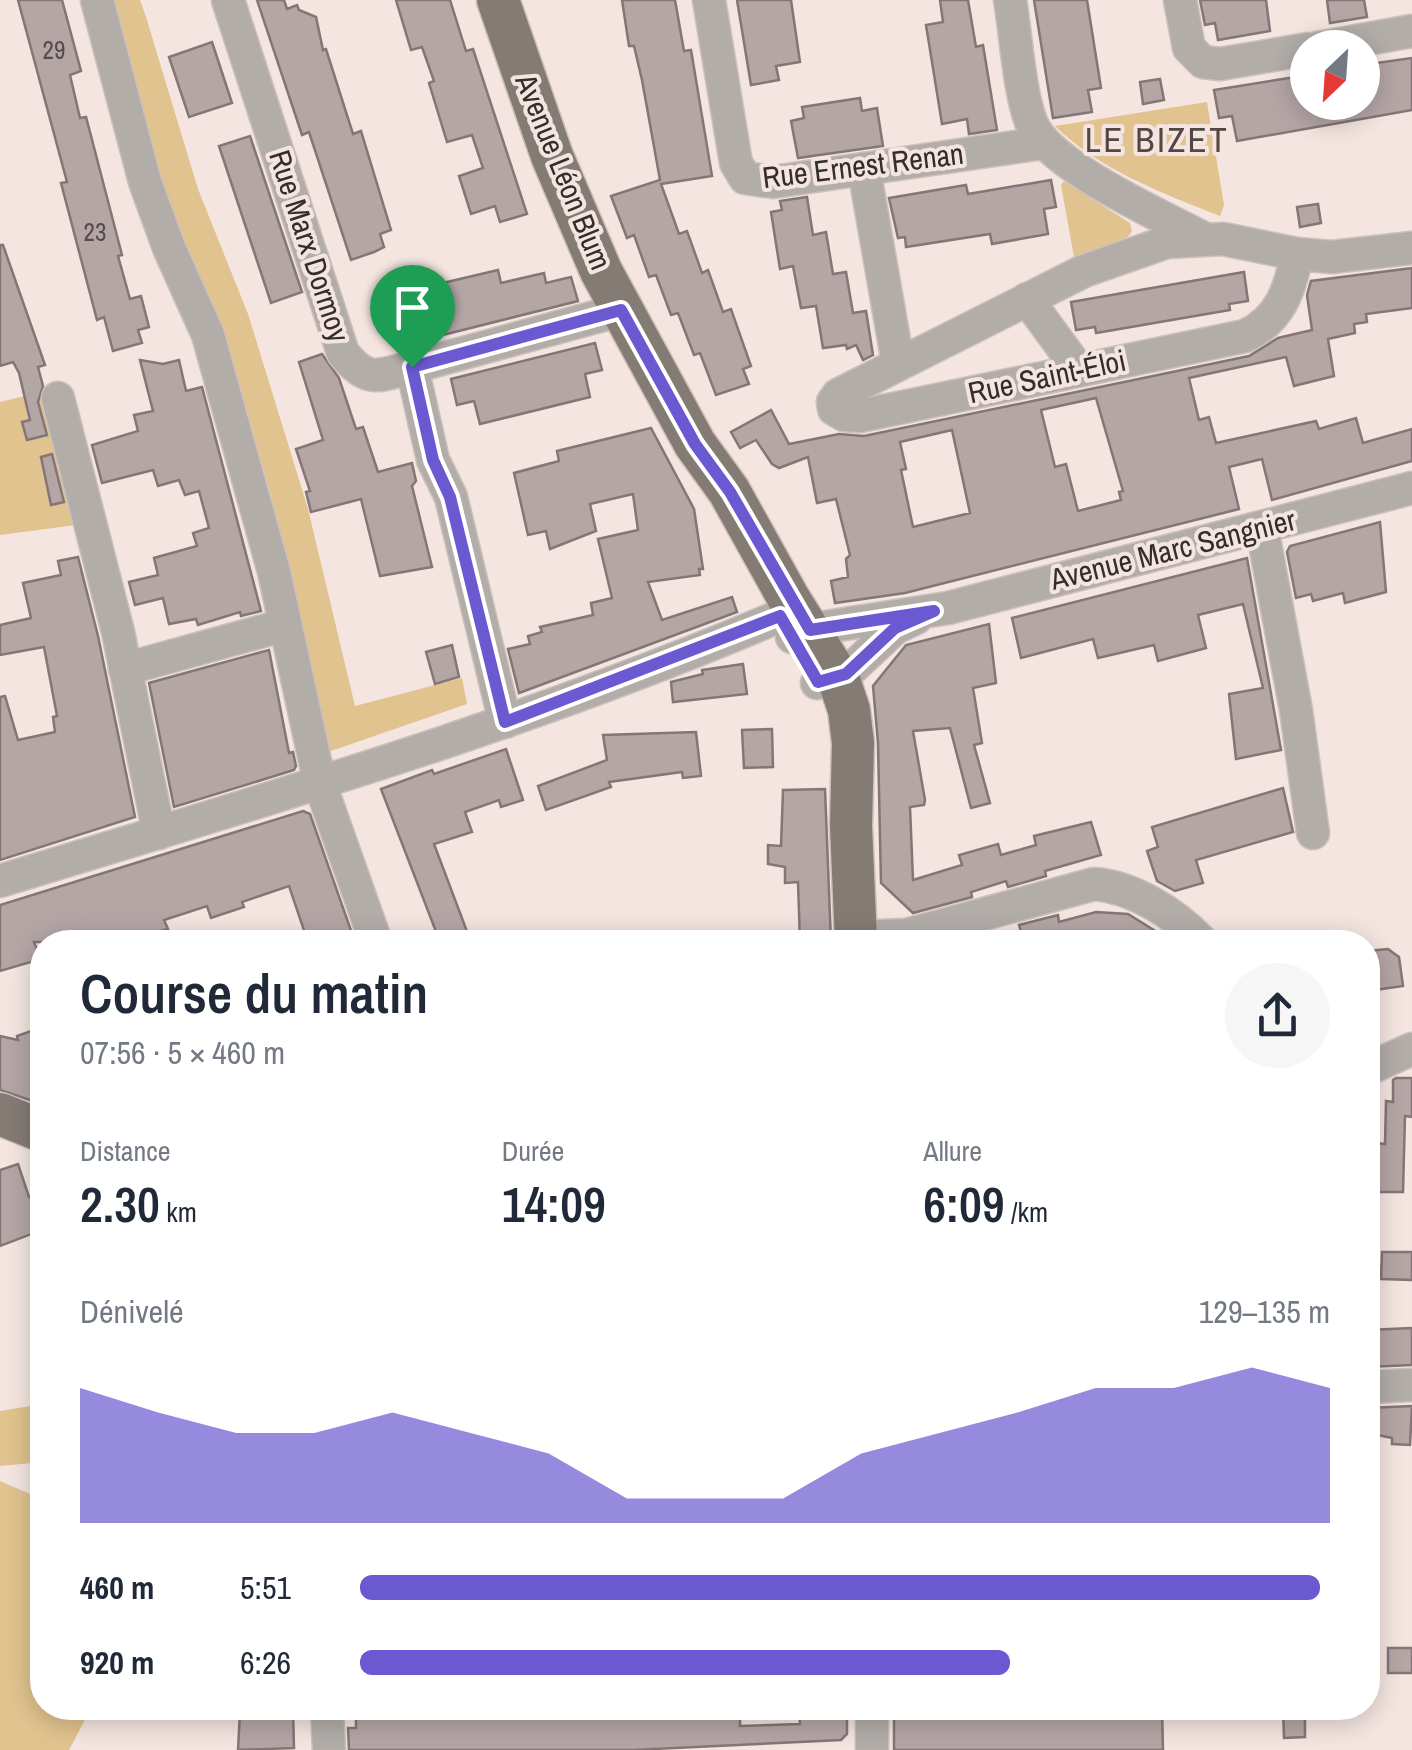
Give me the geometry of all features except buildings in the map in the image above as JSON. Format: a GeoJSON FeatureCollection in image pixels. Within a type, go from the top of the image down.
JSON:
{"type":"FeatureCollection","features":[{"type":"Feature","properties":{"kind":"main road","name":"Avenue Léon Blum"},"geometry":{"type":"LineString","coordinates":[[498,0],[585,239],[695,444],[711,492],[849,710],[854,743],[851,826],[856,930]]}},
{"type":"Feature","properties":{"kind":"main road"},"geometry":{"type":"LineString","coordinates":[[0,1114],[30,1126]]}},
{"type":"Feature","properties":{"kind":"street"},"geometry":{"type":"LineString","coordinates":[[97,0],[145,182],[208,335],[268,552],[320,784],[372,930]]}},
{"type":"Feature","properties":{"kind":"street","name":"Rue Marx Dormoy"},"geometry":{"type":"LineString","coordinates":[[228,0],[344,353],[357,370],[370,376],[412,367]]}},
{"type":"Feature","properties":{"kind":"street","name":"Rue Ernest Renan"},"geometry":{"type":"LineString","coordinates":[[709,0],[738,171],[746,178],[762,183],[1043,142]]}},
{"type":"Feature","properties":{"kind":"street"},"geometry":{"type":"LineString","coordinates":[[1010,0],[1028,114],[1043,142],[1098,181],[1202,238]]}},
{"type":"Feature","properties":{"kind":"street"},"geometry":{"type":"LineString","coordinates":[[1180,0],[1188,48],[1202,62],[1220,64],[1290,52]]}},
{"type":"Feature","properties":{"kind":"street"},"geometry":{"type":"LineString","coordinates":[[1380,37],[1412,32]]}},
{"type":"Feature","properties":{"kind":"street"},"geometry":{"type":"LineString","coordinates":[[864,169],[898,363]]}},
{"type":"Feature","properties":{"kind":"street","name":"Rue Saint-Éloi"},"geometry":{"type":"LineString","coordinates":[[1298,254],[1283,302],[1256,331],[1245,336],[860,416],[835,410],[833,402],[838,395],[898,363],[1027,299],[1128,254],[1167,242],[1202,238],[1298,254],[1350,257],[1412,248]]}},
{"type":"Feature","properties":{"kind":"street"},"geometry":{"type":"LineString","coordinates":[[1027,299],[1079,370]]}},
{"type":"Feature","properties":{"kind":"street"},"geometry":{"type":"LineString","coordinates":[[505,722],[450,497],[433,460],[412,367],[621,310]]}},
{"type":"Feature","properties":{"kind":"street"},"geometry":{"type":"LineString","coordinates":[[58,398],[125,669],[158,832]]}},
{"type":"Feature","properties":{"kind":"street","name":"Avenue Marc Sangnier"},"geometry":{"type":"LineString","coordinates":[[0,880],[320,784],[794,623],[934,611],[1412,488]]}},
{"type":"Feature","properties":{"kind":"street"},"geometry":{"type":"LineString","coordinates":[[1262,528],[1296,710],[1312,833]]}},
{"type":"Feature","properties":{"kind":"street","name":"Avenue Marc Sangnier"},"geometry":{"type":"LineString","coordinates":[[828,680],[852,669],[895,628],[934,611]]}},
{"type":"Feature","properties":{"kind":"street"},"geometry":{"type":"LineString","coordinates":[[125,669],[285,626]]}},
{"type":"Feature","properties":{"kind":"street"},"geometry":{"type":"LineString","coordinates":[[928,930],[1094,884],[1164,910],[1188,930]]}},
{"type":"Feature","properties":{"kind":"street"},"geometry":{"type":"LineString","coordinates":[[1380,1044],[1412,1032]]}},
{"type":"Feature","properties":{"kind":"street"},"geometry":{"type":"LineString","coordinates":[[1380,1064],[1412,1049]]}},
{"type":"Feature","properties":{"kind":"street"},"geometry":{"type":"LineString","coordinates":[[1380,1386],[1412,1386]]}},
{"type":"Feature","properties":{"kind":"street"},"geometry":{"type":"LineString","coordinates":[[328,1720],[329,1750]]}},
{"type":"Feature","properties":{"kind":"street"},"geometry":{"type":"LineString","coordinates":[[872,1720],[872,1750]]}},
{"type":"Feature","properties":{"kind":"shaded area"},"geometry":{"type":"Polygon","coordinates":[[[110,0],[140,0],[146,17],[198,189],[248,314],[308,509],[355,706],[462,678],[467,704],[328,752],[271,496],[225,333],[150,149],[110,0]]]}},
{"type":"Feature","properties":{"kind":"shaded area"},"geometry":{"type":"Polygon","coordinates":[[[1207,102],[1224,205],[1220,216],[1112,168],[1055,126],[1207,102]]]}},
{"type":"Feature","properties":{"kind":"shaded area"},"geometry":{"type":"Polygon","coordinates":[[[1064,181],[1130,223],[1132,231],[1128,237],[1074,257],[1061,185],[1064,181]]]}},
{"type":"Feature","properties":{"kind":"shaded area"},"geometry":{"type":"Polygon","coordinates":[[[45,391],[76,525],[0,535],[0,402],[45,391]]]}},
{"type":"Feature","properties":{"kind":"shaded area"},"geometry":{"type":"Polygon","coordinates":[[[30,1406],[30,1463],[0,1466],[0,1411],[30,1406]]]}},
{"type":"Feature","properties":{"kind":"shaded area"},"geometry":{"type":"Polygon","coordinates":[[[0,1481],[30,1494],[30,1720],[85,1720],[69,1750],[0,1750],[0,1481]]]}},
{"type":"Feature","properties":{"kind":"district","name":"LE BIZET"},"geometry":{"type":"Point","coordinates":[1157,140]}},
{"type":"Feature","properties":{"kind":"route"},"geometry":{"type":"LineString","coordinates":[[621,310],[695,444],[730,492],[810,630],[934,611],[895,628],[863,660],[838,677],[818,682],[780,616],[505,722],[450,497],[433,460],[412,367],[621,310]]}}]}
